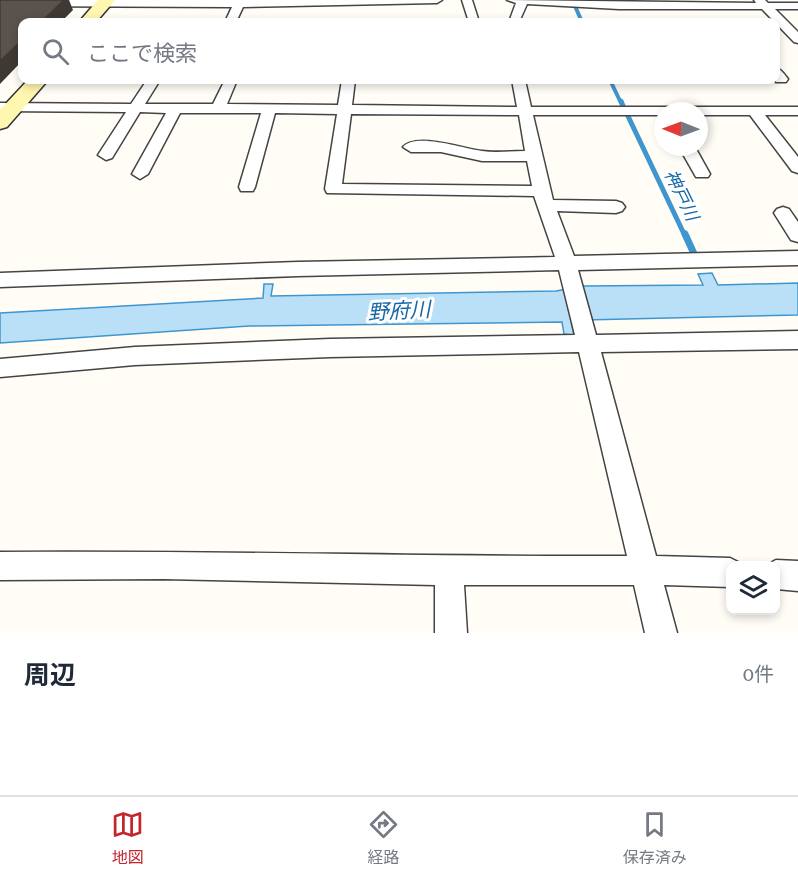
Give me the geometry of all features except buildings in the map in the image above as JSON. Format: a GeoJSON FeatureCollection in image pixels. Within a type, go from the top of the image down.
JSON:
{"type":"FeatureCollection","features":[{"type":"Feature","properties":{"kind":"street"},"geometry":{"type":"LineString","coordinates":[[0,3],[240,2],[308,6],[437,0]]}},
{"type":"Feature","properties":{"kind":"street"},"geometry":{"type":"LineString","coordinates":[[467,0],[473,18]]}},
{"type":"Feature","properties":{"kind":"street"},"geometry":{"type":"LineString","coordinates":[[512,0],[615,7],[762,2],[798,6]]}},
{"type":"Feature","properties":{"kind":"street"},"geometry":{"type":"LineString","coordinates":[[516,18],[523,0]]}},
{"type":"Feature","properties":{"kind":"street"},"geometry":{"type":"LineString","coordinates":[[91,18],[106,2]]}},
{"type":"Feature","properties":{"kind":"street"},"geometry":{"type":"LineString","coordinates":[[233,18],[240,2]]}},
{"type":"Feature","properties":{"kind":"street"},"geometry":{"type":"LineString","coordinates":[[762,2],[778,18]]}},
{"type":"Feature","properties":{"kind":"street"},"geometry":{"type":"LineString","coordinates":[[780,21],[796,37]]}},
{"type":"Feature","properties":{"kind":"street"},"geometry":{"type":"LineString","coordinates":[[780,35],[796,37]]}},
{"type":"Feature","properties":{"kind":"street"},"geometry":{"type":"LineString","coordinates":[[0,123],[7,106],[33,84]]}},
{"type":"Feature","properties":{"kind":"street"},"geometry":{"type":"LineString","coordinates":[[106,155],[150,84]]}},
{"type":"Feature","properties":{"kind":"street"},"geometry":{"type":"LineString","coordinates":[[218,109],[229,84]]}},
{"type":"Feature","properties":{"kind":"street"},"geometry":{"type":"LineString","coordinates":[[348,84],[333,189],[544,198],[616,207]]}},
{"type":"Feature","properties":{"kind":"street"},"geometry":{"type":"LineString","coordinates":[[520,84],[544,198],[568,267],[661,633]]}},
{"type":"Feature","properties":{"kind":"street"},"geometry":{"type":"LineString","coordinates":[[7,106],[175,109],[798,111]]}},
{"type":"Feature","properties":{"kind":"street"},"geometry":{"type":"LineString","coordinates":[[140,174],[175,109]]}},
{"type":"Feature","properties":{"kind":"street"},"geometry":{"type":"LineString","coordinates":[[247,187],[269,109]]}},
{"type":"Feature","properties":{"kind":"street"},"geometry":{"type":"LineString","coordinates":[[754,111],[798,168]]}},
{"type":"Feature","properties":{"kind":"street"},"geometry":{"type":"LineString","coordinates":[[411,147],[441,147],[482,156],[534,156]]}},
{"type":"Feature","properties":{"kind":"street"},"geometry":{"type":"LineString","coordinates":[[692,156],[702,174]]}},
{"type":"Feature","properties":{"kind":"street"},"geometry":{"type":"LineString","coordinates":[[783,213],[798,236]]}},
{"type":"Feature","properties":{"kind":"street"},"geometry":{"type":"LineString","coordinates":[[0,280],[183,272],[568,267],[798,258]]}},
{"type":"Feature","properties":{"kind":"street"},"geometry":{"type":"LineString","coordinates":[[0,368],[135,356],[330,348],[798,340]]}},
{"type":"Feature","properties":{"kind":"street"},"geometry":{"type":"LineString","coordinates":[[0,566],[164,565],[449,571],[644,570],[726,573]]}},
{"type":"Feature","properties":{"kind":"street"},"geometry":{"type":"LineString","coordinates":[[449,571],[451,633]]}},
{"type":"Feature","properties":{"kind":"street"},"geometry":{"type":"LineString","coordinates":[[780,575],[798,576]]}},
{"type":"Feature","properties":{"kind":"water","name":"野府川"},"geometry":{"type":"Polygon","coordinates":[[[712,273],[718,285],[798,283],[798,315],[571,321],[574,335],[564,334],[562,322],[249,326],[0,343],[0,313],[263,298],[264,284],[273,284],[271,296],[556,291],[584,286],[703,285],[698,274],[712,273]]]}},
{"type":"Feature","properties":{"kind":"waterway","name":"神戸川"},"geometry":{"type":"LineString","coordinates":[[575,6],[580,18]]}},
{"type":"Feature","properties":{"kind":"waterway","name":"神戸川"},"geometry":{"type":"LineString","coordinates":[[612,84],[621,103]]}},
{"type":"Feature","properties":{"kind":"waterway","name":"神戸川"},"geometry":{"type":"LineString","coordinates":[[621,101],[623,106]]}},
{"type":"Feature","properties":{"kind":"waterway","name":"神戸川"},"geometry":{"type":"LineString","coordinates":[[627,114],[685,236]]}},
{"type":"Feature","properties":{"kind":"waterway","name":"神戸川"},"geometry":{"type":"LineString","coordinates":[[685,234],[695,256]]}}]}
